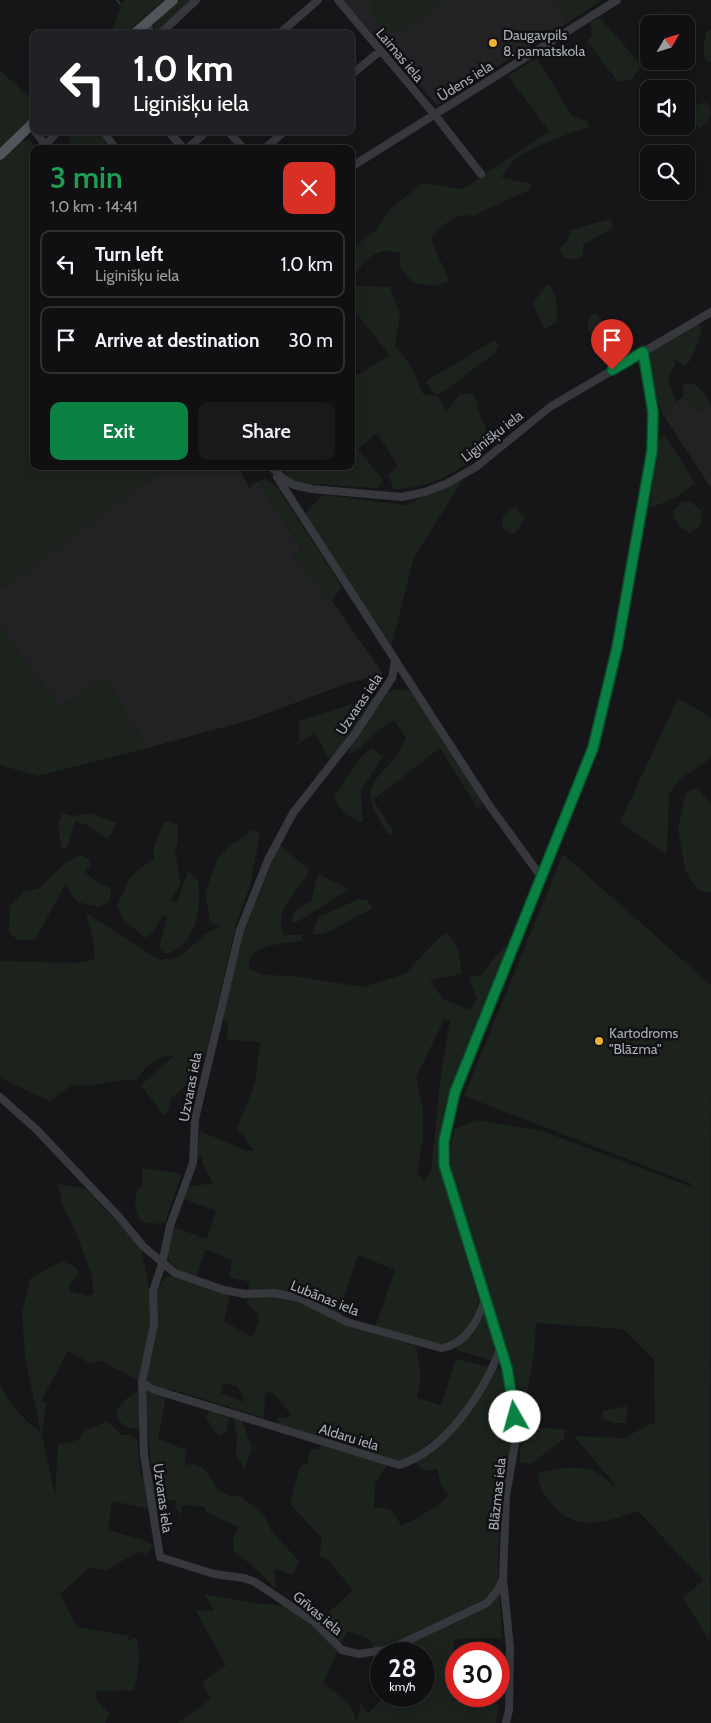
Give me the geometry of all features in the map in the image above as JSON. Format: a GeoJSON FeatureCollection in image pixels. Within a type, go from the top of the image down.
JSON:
{"type":"FeatureCollection","features":[{"type":"Feature","properties":{"kind":"main road"},"geometry":{"type":"LineString","coordinates":[[138,30],[173,0]]}},
{"type":"Feature","properties":{"kind":"main road"},"geometry":{"type":"LineString","coordinates":[[0,155],[30,130]]}},
{"type":"Feature","properties":{"kind":"street"},"geometry":{"type":"LineString","coordinates":[[164,30],[196,0]]}},
{"type":"Feature","properties":{"kind":"street"},"geometry":{"type":"LineString","coordinates":[[284,30],[318,0]]}},
{"type":"Feature","properties":{"kind":"street","name":"Laimas iela"},"geometry":{"type":"LineString","coordinates":[[338,0],[435,115],[481,174]]}},
{"type":"Feature","properties":{"kind":"street","name":"Ūdens iela"},"geometry":{"type":"LineString","coordinates":[[355,165],[617,0]]}},
{"type":"Feature","properties":{"kind":"street"},"geometry":{"type":"LineString","coordinates":[[147,22],[150,30]]}},
{"type":"Feature","properties":{"kind":"street"},"geometry":{"type":"LineString","coordinates":[[355,73],[380,52]]}},
{"type":"Feature","properties":{"kind":"street"},"geometry":{"type":"LineString","coordinates":[[172,135],[182,145]]}},
{"type":"Feature","properties":{"kind":"street"},"geometry":{"type":"LineString","coordinates":[[191,145],[202,135]]}},
{"type":"Feature","properties":{"kind":"street"},"geometry":{"type":"LineString","coordinates":[[232,135],[240,145]]}},
{"type":"Feature","properties":{"kind":"street"},"geometry":{"type":"LineString","coordinates":[[269,145],[280,135]]}},
{"type":"Feature","properties":{"kind":"street","name":"Liginišķu iela"},"geometry":{"type":"LineString","coordinates":[[274,470],[294,485],[312,489],[402,497],[425,492],[448,483],[476,467],[550,407],[711,312]]}},
{"type":"Feature","properties":{"kind":"street","name":"Blāzmas iela"},"geometry":{"type":"LineString","coordinates":[[506,1723],[509,1710],[510,1647],[503,1579],[506,1496],[516,1432],[514,1403],[507,1368],[444,1165],[444,1141],[455,1092],[593,748],[617,648],[654,438],[653,412],[643,352]]}},
{"type":"Feature","properties":{"kind":"street"},"geometry":{"type":"LineString","coordinates":[[272,470],[489,805],[542,878]]}},
{"type":"Feature","properties":{"kind":"street","name":"Uzvaras iela"},"geometry":{"type":"LineString","coordinates":[[160,1556],[144,1455],[142,1382],[154,1324],[153,1291],[162,1264],[170,1226],[193,1163],[195,1119],[202,1083],[240,930],[268,860],[293,813],[360,726],[392,678],[395,661]]}},
{"type":"Feature","properties":{"kind":"street","name":"Lubānas iela"},"geometry":{"type":"LineString","coordinates":[[0,1098],[37,1130],[119,1217],[143,1246],[162,1264],[175,1273],[198,1283],[230,1291],[274,1293],[299,1298],[347,1322],[441,1348],[451,1347],[465,1335],[480,1314],[486,1298]]}},
{"type":"Feature","properties":{"kind":"street","name":"Aldaru iela"},"geometry":{"type":"LineString","coordinates":[[142,1382],[152,1389],[399,1465],[410,1461],[432,1445],[472,1404],[492,1370],[500,1348]]}},
{"type":"Feature","properties":{"kind":"street","name":"Grīvas iela"},"geometry":{"type":"LineString","coordinates":[[160,1556],[214,1574],[244,1578],[255,1582],[313,1621],[342,1650],[359,1654],[390,1649],[472,1611],[487,1602],[497,1591],[503,1579]]}},
{"type":"Feature","properties":{"kind":"shaded area"},"geometry":{"type":"Polygon","coordinates":[[[124,0],[164,0],[130,30],[112,30],[124,0]]]}},
{"type":"Feature","properties":{"kind":"shaded area"},"geometry":{"type":"Polygon","coordinates":[[[179,0],[190,0],[159,30],[155,30],[154,21],[179,0]]]}},
{"type":"Feature","properties":{"kind":"shaded area"},"geometry":{"type":"Polygon","coordinates":[[[342,0],[551,0],[569,22],[437,105],[342,0]]]}},
{"type":"Feature","properties":{"kind":"shaded area"},"geometry":{"type":"Polygon","coordinates":[[[372,0],[442,0],[413,25],[396,31],[387,30],[377,23],[372,10],[372,0]]]}},
{"type":"Feature","properties":{"kind":"shaded area"},"geometry":{"type":"Polygon","coordinates":[[[551,0],[602,0],[569,22],[551,0]]]}},
{"type":"Feature","properties":{"kind":"shaded area"},"geometry":{"type":"Polygon","coordinates":[[[600,18],[640,64],[640,69],[631,80],[618,82],[587,41],[592,37],[590,22],[600,18]]]}},
{"type":"Feature","properties":{"kind":"shaded area"},"geometry":{"type":"Polygon","coordinates":[[[711,30],[711,61],[707,62],[704,55],[704,44],[706,32],[711,30]]]}},
{"type":"Feature","properties":{"kind":"shaded area"},"geometry":{"type":"Polygon","coordinates":[[[537,58],[572,116],[587,121],[589,127],[536,147],[510,164],[501,177],[531,184],[531,189],[473,216],[460,216],[450,220],[431,237],[449,281],[436,286],[413,283],[400,267],[400,253],[391,251],[370,257],[360,267],[355,276],[356,245],[376,230],[391,208],[423,183],[463,189],[549,131],[508,76],[537,58]]]}},
{"type":"Feature","properties":{"kind":"shaded area"},"geometry":{"type":"Polygon","coordinates":[[[0,70],[30,98],[30,119],[0,149],[0,70]]]}},
{"type":"Feature","properties":{"kind":"shaded area"},"geometry":{"type":"Polygon","coordinates":[[[707,102],[711,114],[706,123],[699,129],[695,124],[695,105],[707,102]]]}},
{"type":"Feature","properties":{"kind":"shaded area"},"geometry":{"type":"Polygon","coordinates":[[[70,135],[101,135],[107,145],[69,145],[70,135]]]}},
{"type":"Feature","properties":{"kind":"shaded area"},"geometry":{"type":"Polygon","coordinates":[[[29,139],[34,145],[30,145],[30,470],[162,470],[0,590],[0,161],[19,142],[29,139]]]}},
{"type":"Feature","properties":{"kind":"shaded area"},"geometry":{"type":"Polygon","coordinates":[[[610,219],[613,223],[612,228],[583,245],[583,256],[575,260],[564,257],[559,250],[568,240],[571,230],[610,219]]]}},
{"type":"Feature","properties":{"kind":"shaded area"},"geometry":{"type":"Polygon","coordinates":[[[548,283],[555,297],[557,322],[544,330],[533,303],[548,283]]]}},
{"type":"Feature","properties":{"kind":"shaded area"},"geometry":{"type":"Polygon","coordinates":[[[355,284],[358,286],[390,287],[400,314],[395,346],[411,366],[423,394],[438,397],[447,411],[460,394],[473,394],[479,404],[476,406],[493,443],[460,469],[448,475],[422,485],[394,489],[388,475],[398,466],[377,433],[358,449],[383,480],[378,488],[301,483],[291,479],[283,470],[355,470],[355,374],[359,374],[390,355],[355,312],[355,284]]]}},
{"type":"Feature","properties":{"kind":"shaded area"},"geometry":{"type":"Polygon","coordinates":[[[596,313],[627,355],[617,361],[589,331],[587,325],[591,316],[596,313]]]}},
{"type":"Feature","properties":{"kind":"shaded area"},"geometry":{"type":"Polygon","coordinates":[[[695,325],[702,326],[697,346],[689,362],[684,366],[675,360],[674,367],[668,378],[676,402],[662,413],[650,376],[650,353],[695,325]]]}},
{"type":"Feature","properties":{"kind":"shaded area"},"geometry":{"type":"Polygon","coordinates":[[[493,341],[499,344],[496,352],[446,390],[436,395],[425,382],[493,341]]]}},
{"type":"Feature","properties":{"kind":"shaded area"},"geometry":{"type":"Polygon","coordinates":[[[687,383],[699,388],[711,406],[697,413],[683,397],[683,386],[687,383]]]}},
{"type":"Feature","properties":{"kind":"shaded area"},"geometry":{"type":"Polygon","coordinates":[[[683,397],[697,413],[711,406],[711,488],[662,413],[683,397]]]}},
{"type":"Feature","properties":{"kind":"shaded area"},"geometry":{"type":"Polygon","coordinates":[[[665,435],[695,483],[675,498],[650,508],[656,443],[665,435]]]}},
{"type":"Feature","properties":{"kind":"shaded area"},"geometry":{"type":"Polygon","coordinates":[[[162,470],[240,470],[249,488],[258,481],[302,549],[293,557],[332,601],[383,674],[345,684],[253,719],[148,748],[105,678],[60,707],[0,627],[0,590],[162,470]]]}},
{"type":"Feature","properties":{"kind":"shaded area"},"geometry":{"type":"Polygon","coordinates":[[[266,479],[277,487],[335,576],[341,588],[332,601],[293,558],[302,548],[258,481],[266,479]]]}},
{"type":"Feature","properties":{"kind":"shaded area"},"geometry":{"type":"Polygon","coordinates":[[[463,480],[414,557],[391,647],[306,516],[307,511],[323,495],[405,505],[463,480]]]}},
{"type":"Feature","properties":{"kind":"shaded area"},"geometry":{"type":"Polygon","coordinates":[[[689,501],[702,511],[701,525],[690,533],[678,524],[673,511],[682,502],[689,501]]]}},
{"type":"Feature","properties":{"kind":"shaded area"},"geometry":{"type":"Polygon","coordinates":[[[515,506],[525,518],[514,534],[502,529],[503,517],[515,506]]]}},
{"type":"Feature","properties":{"kind":"shaded area"},"geometry":{"type":"Polygon","coordinates":[[[0,627],[60,707],[105,678],[148,748],[38,776],[0,765],[0,627]]]}},
{"type":"Feature","properties":{"kind":"shaded area"},"geometry":{"type":"Polygon","coordinates":[[[398,689],[411,691],[484,802],[478,809],[440,748],[373,800],[393,831],[389,835],[377,815],[371,800],[371,789],[375,780],[399,752],[406,737],[394,720],[381,728],[348,755],[350,747],[388,692],[398,689]]]}},
{"type":"Feature","properties":{"kind":"shaded area"},"geometry":{"type":"Polygon","coordinates":[[[377,696],[342,746],[329,759],[314,734],[291,748],[299,741],[299,721],[377,696]]]}},
{"type":"Feature","properties":{"kind":"shaded area"},"geometry":{"type":"Polygon","coordinates":[[[678,698],[711,718],[711,758],[680,779],[669,794],[667,855],[620,822],[678,698]]]}},
{"type":"Feature","properties":{"kind":"shaded area"},"geometry":{"type":"Polygon","coordinates":[[[371,748],[383,757],[361,790],[363,823],[353,819],[346,813],[334,797],[360,758],[371,748]]]}},
{"type":"Feature","properties":{"kind":"shaded area"},"geometry":{"type":"Polygon","coordinates":[[[697,787],[711,804],[711,893],[699,890],[690,880],[685,869],[678,828],[686,793],[697,787]]]}},
{"type":"Feature","properties":{"kind":"shaded area"},"geometry":{"type":"Polygon","coordinates":[[[62,813],[72,816],[91,813],[117,823],[108,840],[87,825],[75,821],[67,848],[61,848],[58,825],[62,813]]]}},
{"type":"Feature","properties":{"kind":"shaded area"},"geometry":{"type":"Polygon","coordinates":[[[165,821],[178,825],[178,842],[175,852],[181,883],[171,899],[176,904],[188,871],[198,881],[199,892],[198,914],[191,933],[177,949],[167,954],[159,948],[167,918],[163,915],[152,933],[145,938],[123,919],[117,906],[131,876],[154,858],[154,846],[165,821]]]}},
{"type":"Feature","properties":{"kind":"shaded area"},"geometry":{"type":"Polygon","coordinates":[[[253,830],[260,834],[250,886],[237,921],[206,1053],[192,1078],[171,1098],[168,1112],[164,1116],[141,1085],[174,1056],[162,1057],[152,1063],[136,1080],[113,1081],[89,1086],[72,1085],[50,1101],[0,1078],[0,961],[77,963],[95,959],[93,938],[86,913],[158,959],[172,958],[183,954],[206,934],[219,927],[210,922],[205,893],[217,860],[228,847],[253,830]]]}},
{"type":"Feature","properties":{"kind":"shaded area"},"geometry":{"type":"Polygon","coordinates":[[[279,845],[308,868],[308,875],[287,903],[281,919],[284,935],[302,935],[303,940],[260,949],[250,960],[249,969],[264,975],[295,976],[363,987],[405,974],[446,933],[454,941],[458,951],[461,974],[430,981],[443,999],[470,1010],[477,999],[468,977],[481,975],[506,944],[505,957],[445,1106],[440,1172],[479,1300],[471,1320],[462,1334],[451,1341],[439,1344],[409,1338],[375,1327],[395,1270],[358,1255],[342,1304],[342,1317],[299,1300],[356,1328],[416,1346],[421,1376],[417,1398],[441,1405],[456,1359],[502,1370],[512,1441],[500,1505],[498,1564],[502,1638],[454,1639],[454,1642],[445,1642],[445,1707],[499,1707],[496,1723],[177,1723],[211,1699],[202,1682],[226,1665],[195,1610],[215,1611],[204,1594],[253,1603],[287,1606],[321,1620],[353,1590],[328,1560],[319,1556],[322,1538],[290,1504],[300,1466],[307,1464],[310,1451],[313,1449],[319,1450],[323,1440],[279,1424],[276,1418],[287,1418],[291,1415],[278,1398],[268,1391],[265,1395],[264,1418],[174,1390],[154,1388],[147,1382],[156,1293],[165,1277],[176,1277],[230,1295],[224,1321],[252,1337],[259,1323],[258,1314],[247,1304],[250,1282],[229,1277],[232,1260],[205,1249],[196,1280],[172,1265],[168,1255],[173,1227],[207,1239],[216,1211],[184,1199],[188,1187],[213,1183],[203,1164],[202,1157],[197,1157],[200,1131],[247,1151],[255,1151],[237,1129],[255,1083],[260,1042],[227,1040],[228,1023],[222,1019],[245,929],[279,845]],[[444,1020],[416,1077],[423,1110],[423,1139],[417,1173],[424,1181],[431,1170],[441,1074],[450,1020],[444,1020]],[[223,1383],[221,1393],[244,1402],[237,1386],[223,1383]],[[440,1435],[404,1460],[390,1460],[375,1484],[374,1507],[390,1509],[402,1526],[436,1507],[449,1495],[441,1486],[437,1469],[424,1470],[415,1461],[442,1443],[440,1435]]]}},
{"type":"Feature","properties":{"kind":"shaded area"},"geometry":{"type":"Polygon","coordinates":[[[563,854],[711,985],[710,1642],[683,1598],[703,1580],[638,1511],[593,1523],[572,1520],[553,1505],[539,1482],[538,1472],[582,1468],[596,1472],[618,1488],[574,1436],[624,1438],[655,1422],[654,1360],[623,1329],[536,1323],[534,1354],[525,1403],[521,1399],[453,1179],[450,1155],[454,1130],[476,1120],[542,1131],[689,1186],[692,1184],[464,1096],[563,854]]]}},
{"type":"Feature","properties":{"kind":"shaded area"},"geometry":{"type":"Polygon","coordinates":[[[81,855],[89,859],[90,866],[85,872],[97,882],[109,887],[111,893],[109,902],[99,907],[81,903],[74,899],[66,883],[35,940],[18,940],[9,933],[10,906],[24,891],[38,889],[65,863],[81,855]]]}},
{"type":"Feature","properties":{"kind":"shaded area"},"geometry":{"type":"Polygon","coordinates":[[[318,874],[349,889],[299,921],[292,922],[295,911],[311,901],[318,874]]]}},
{"type":"Feature","properties":{"kind":"shaded area"},"geometry":{"type":"Polygon","coordinates":[[[359,899],[367,900],[373,908],[324,934],[311,934],[319,917],[359,899]]]}},
{"type":"Feature","properties":{"kind":"shaded area"},"geometry":{"type":"Polygon","coordinates":[[[142,1168],[178,1173],[181,1176],[165,1222],[149,1223],[139,1218],[135,1206],[137,1190],[142,1186],[142,1168]]]}},
{"type":"Feature","properties":{"kind":"shaded area"},"geometry":{"type":"Polygon","coordinates":[[[58,1184],[86,1189],[141,1248],[148,1281],[152,1323],[139,1381],[102,1361],[89,1363],[68,1351],[41,1401],[46,1403],[42,1434],[55,1496],[58,1445],[78,1440],[86,1430],[106,1422],[112,1425],[121,1435],[129,1435],[137,1439],[141,1477],[152,1479],[144,1386],[166,1396],[158,1439],[186,1450],[185,1466],[191,1464],[200,1467],[208,1474],[220,1491],[231,1497],[239,1495],[264,1515],[272,1532],[299,1561],[293,1575],[274,1569],[276,1589],[253,1566],[234,1552],[233,1539],[238,1527],[206,1512],[205,1507],[183,1505],[180,1515],[176,1509],[176,1501],[166,1500],[162,1512],[112,1501],[108,1530],[144,1540],[154,1546],[145,1555],[139,1551],[107,1570],[89,1568],[60,1594],[77,1627],[129,1636],[128,1641],[136,1637],[139,1664],[134,1690],[97,1691],[95,1698],[110,1714],[105,1723],[0,1723],[0,1382],[7,1397],[17,1410],[41,1433],[25,1357],[22,1313],[30,1279],[62,1261],[75,1267],[79,1273],[69,1286],[70,1291],[87,1296],[93,1294],[92,1277],[76,1232],[62,1204],[58,1184]]]}},
{"type":"Feature","properties":{"kind":"shaded area"},"geometry":{"type":"Polygon","coordinates":[[[482,1316],[485,1316],[497,1352],[493,1361],[456,1350],[482,1316]]]}},
{"type":"Feature","properties":{"kind":"shaded area"},"geometry":{"type":"Polygon","coordinates":[[[138,1391],[140,1429],[135,1429],[123,1425],[118,1419],[116,1410],[126,1399],[138,1391]]]}},
{"type":"Feature","properties":{"kind":"shaded area"},"geometry":{"type":"Polygon","coordinates":[[[627,1406],[626,1423],[613,1423],[602,1418],[603,1411],[627,1406]]]}},
{"type":"Feature","properties":{"kind":"shaded area"},"geometry":{"type":"Polygon","coordinates":[[[209,1410],[229,1418],[227,1431],[221,1435],[214,1431],[206,1417],[209,1410]]]}},
{"type":"Feature","properties":{"kind":"shaded area"},"geometry":{"type":"Polygon","coordinates":[[[233,1419],[242,1420],[252,1448],[244,1470],[236,1453],[237,1434],[233,1419]]]}},
{"type":"Feature","properties":{"kind":"shaded area"},"geometry":{"type":"Polygon","coordinates":[[[534,1428],[565,1429],[564,1439],[530,1464],[520,1463],[520,1448],[534,1428]]]}},
{"type":"Feature","properties":{"kind":"waterway"},"geometry":{"type":"LineString","coordinates":[[117,0],[120,4]]}},
{"type":"Feature","properties":{"kind":"place","name":"Daugavpils 8. pamatskola"},"geometry":{"type":"Point","coordinates":[493,43]}},
{"type":"Feature","properties":{"kind":"place","name":"Kartodroms \"Blāzma\""},"geometry":{"type":"Point","coordinates":[599,1041]}},
{"type":"Feature","properties":{"kind":"route"},"geometry":{"type":"LineString","coordinates":[[515,1417],[507,1368],[444,1165],[444,1141],[455,1092],[593,748],[617,648],[654,438],[653,412],[643,352],[612,370]]}}]}
